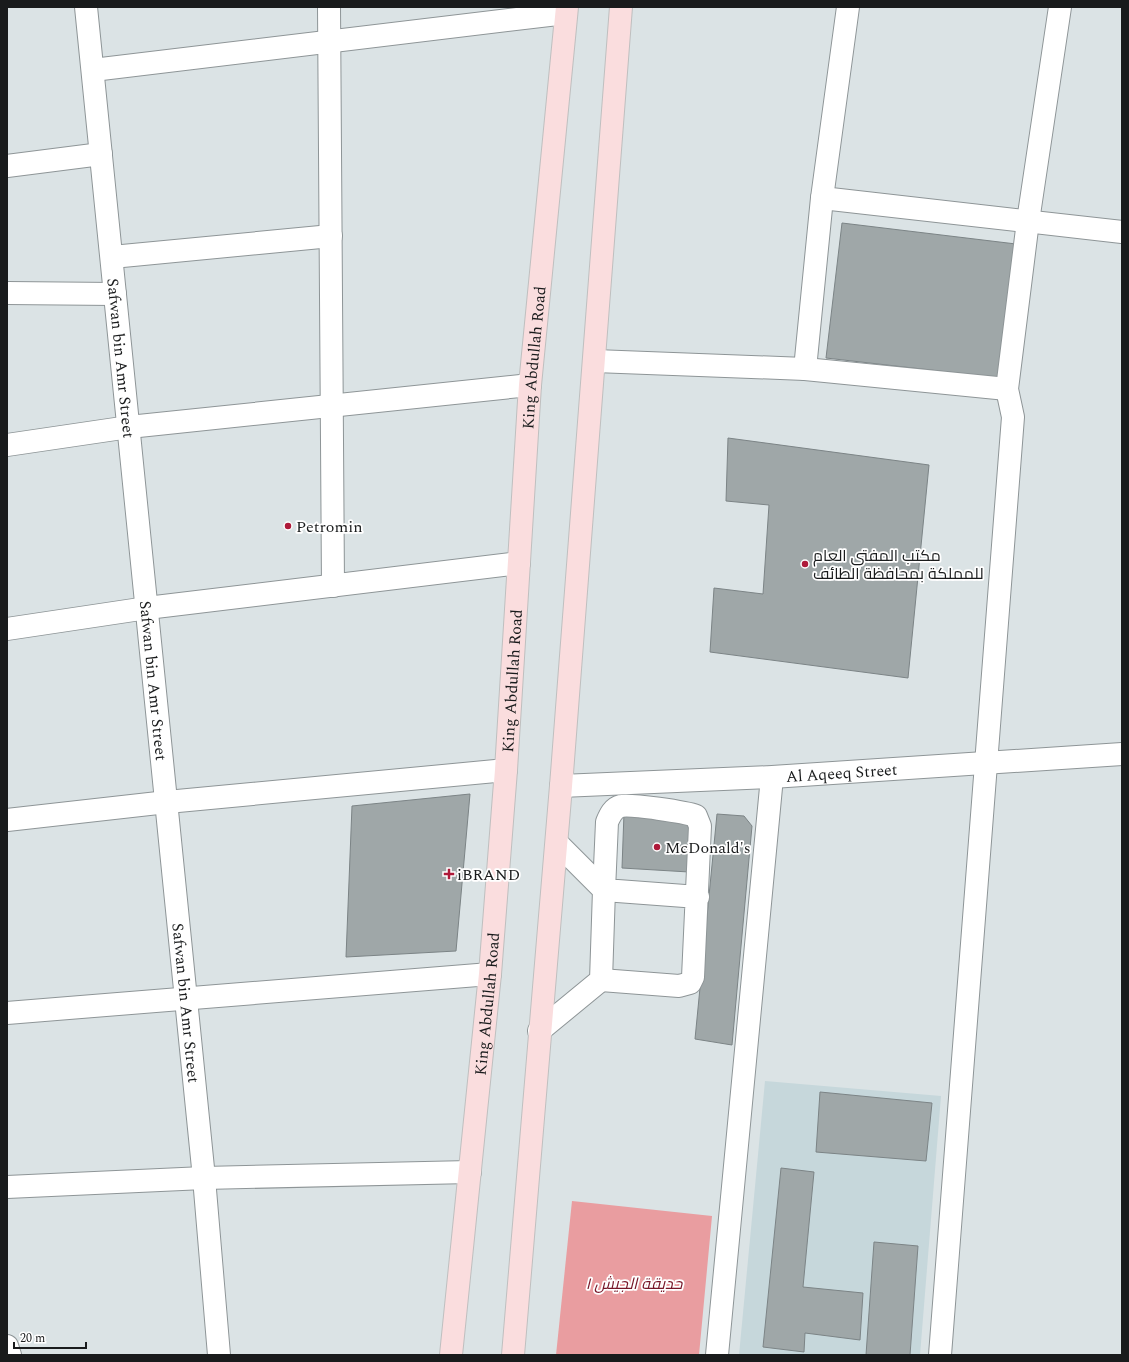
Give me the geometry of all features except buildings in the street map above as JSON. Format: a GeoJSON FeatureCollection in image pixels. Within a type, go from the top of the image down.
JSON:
{"type":"FeatureCollection","features":[{"type":"Feature","properties":{"kind":"main road"},"geometry":{"type":"LineString","coordinates":[[513,1355],[539,1031],[562,786],[621,7]]}},
{"type":"Feature","properties":{"kind":"main road","name":"King Abdullah Road"},"geometry":{"type":"LineString","coordinates":[[451,1355],[490,974],[506,770],[530,385],[567,10]]}},
{"type":"Feature","properties":{"kind":"street","name":"Safwan bin Amr Street"},"geometry":{"type":"LineString","coordinates":[[86,7],[167,802],[204,1178],[219,1355]]}},
{"type":"Feature","properties":{"kind":"street"},"geometry":{"type":"LineString","coordinates":[[329,7],[333,586]]}},
{"type":"Feature","properties":{"kind":"street"},"geometry":{"type":"LineString","coordinates":[[805,369],[822,198],[848,7]]}},
{"type":"Feature","properties":{"kind":"street"},"geometry":{"type":"LineString","coordinates":[[940,1355],[1013,417],[1007,389],[1028,221],[1060,7]]}},
{"type":"Feature","properties":{"kind":"street"},"geometry":{"type":"LineString","coordinates":[[93,70],[567,10]]}},
{"type":"Feature","properties":{"kind":"street"},"geometry":{"type":"LineString","coordinates":[[7,166],[101,154]]}},
{"type":"Feature","properties":{"kind":"street"},"geometry":{"type":"LineString","coordinates":[[822,198],[1122,232]]}},
{"type":"Feature","properties":{"kind":"street"},"geometry":{"type":"LineString","coordinates":[[112,258],[331,236]]}},
{"type":"Feature","properties":{"kind":"street"},"geometry":{"type":"LineString","coordinates":[[7,293],[115,294]]}},
{"type":"Feature","properties":{"kind":"street"},"geometry":{"type":"LineString","coordinates":[[595,361],[805,369],[1007,389]]}},
{"type":"Feature","properties":{"kind":"street"},"geometry":{"type":"LineString","coordinates":[[7,445],[129,427],[530,385]]}},
{"type":"Feature","properties":{"kind":"street"},"geometry":{"type":"LineString","coordinates":[[7,629],[147,608],[519,563]]}},
{"type":"Feature","properties":{"kind":"street","name":"Al Aqeeq Street"},"geometry":{"type":"LineString","coordinates":[[562,786],[772,777],[1122,754]]}},
{"type":"Feature","properties":{"kind":"street"},"geometry":{"type":"LineString","coordinates":[[7,820],[167,802],[506,770]]}},
{"type":"Feature","properties":{"kind":"street"},"geometry":{"type":"LineString","coordinates":[[717,1355],[772,777]]}},
{"type":"Feature","properties":{"kind":"street"},"geometry":{"type":"LineString","coordinates":[[539,1031],[601,980],[679,986],[690,983],[693,977],[698,898],[700,826],[696,816],[686,812],[621,806],[612,812],[607,822],[601,980]]}},
{"type":"Feature","properties":{"kind":"street"},"geometry":{"type":"LineString","coordinates":[[557,843],[604,890],[698,898]]}},
{"type":"Feature","properties":{"kind":"street"},"geometry":{"type":"LineString","coordinates":[[7,1012],[490,974]]}},
{"type":"Feature","properties":{"kind":"street"},"geometry":{"type":"LineString","coordinates":[[7,1187],[204,1178],[470,1172]]}},
{"type":"Feature","properties":{"kind":"street"},"geometry":{"type":"LineString","coordinates":[[7,1346],[10,1355]]}},
{"type":"Feature","properties":{"kind":"shaded area"},"geometry":{"type":"Polygon","coordinates":[[[765,1081],[941,1096],[920,1355],[739,1355],[765,1081]]]}},
{"type":"Feature","properties":{"kind":"green space","name":"حديقة الجيش ١"},"geometry":{"type":"Polygon","coordinates":[[[572,1201],[712,1216],[699,1355],[556,1355],[572,1201]]]}},
{"type":"Feature","properties":{"kind":"place","name":"Petromin"},"geometry":{"type":"Point","coordinates":[288,526]}},
{"type":"Feature","properties":{"kind":"place","name":"مكتب المفتي العام للمملكة بمحافظة الطائف"},"geometry":{"type":"Point","coordinates":[805,564]}},
{"type":"Feature","properties":{"kind":"place","name":"McDonald's"},"geometry":{"type":"Point","coordinates":[657,847]}},
{"type":"Feature","properties":{"kind":"place","name":"iBRAND"},"geometry":{"type":"Point","coordinates":[449,874]}}]}
